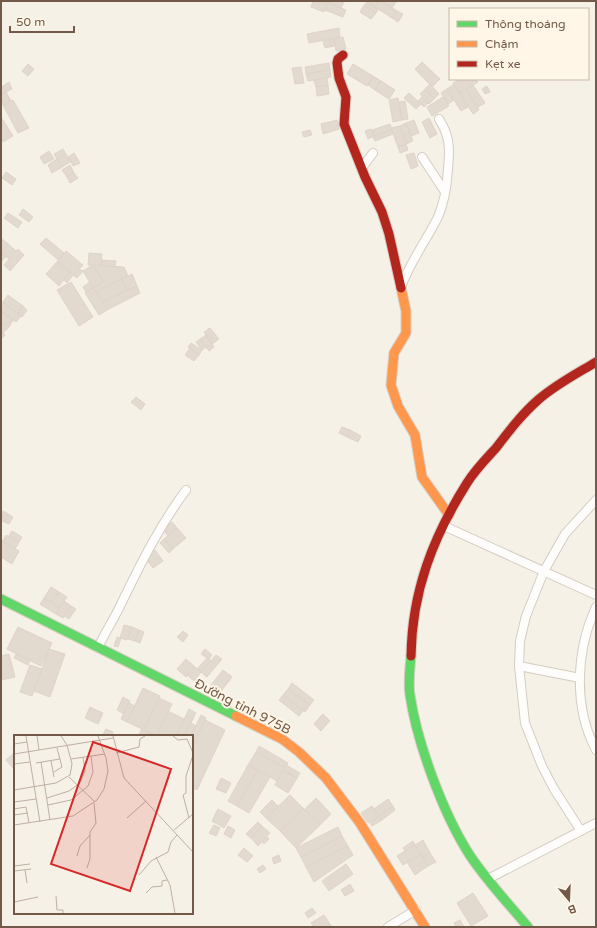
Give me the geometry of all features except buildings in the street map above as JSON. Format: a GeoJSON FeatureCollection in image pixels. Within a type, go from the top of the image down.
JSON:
{"type":"FeatureCollection","features":[{"type":"Feature","properties":{"kind":"street"},"geometry":{"type":"LineString","coordinates":[[344,55],[338,59],[337,63],[339,78],[346,97],[344,124],[361,169],[382,212],[389,234],[400,290],[406,311],[406,333],[394,353],[391,385],[398,406],[415,435],[422,477],[449,515]]}},
{"type":"Feature","properties":{"kind":"street"},"geometry":{"type":"LineString","coordinates":[[400,290],[410,267],[438,216],[446,192],[449,144],[448,133],[439,119]]}},
{"type":"Feature","properties":{"kind":"street"},"geometry":{"type":"LineString","coordinates":[[361,169],[373,153]]}},
{"type":"Feature","properties":{"kind":"street"},"geometry":{"type":"LineString","coordinates":[[422,157],[446,192]]}},
{"type":"Feature","properties":{"kind":"street"},"geometry":{"type":"LineString","coordinates":[[528,927],[488,879],[469,853],[447,810],[429,765],[416,722],[410,694],[411,637],[419,588],[433,545],[468,482],[514,425],[538,400],[564,381],[596,362]]}},
{"type":"Feature","properties":{"kind":"street"},"geometry":{"type":"LineString","coordinates":[[98,648],[166,517],[186,490]]}},
{"type":"Feature","properties":{"kind":"street"},"geometry":{"type":"LineString","coordinates":[[582,831],[554,788],[532,742],[525,723],[519,666],[520,642],[526,616],[544,571],[565,534],[596,500]]}},
{"type":"Feature","properties":{"kind":"street"},"geometry":{"type":"LineString","coordinates":[[444,526],[596,595]]}},
{"type":"Feature","properties":{"kind":"street","name":"Đường tỉnh 975B"},"geometry":{"type":"LineString","coordinates":[[1,599],[282,739],[305,756],[323,773],[351,807],[416,910],[425,927]]}},
{"type":"Feature","properties":{"kind":"street"},"geometry":{"type":"LineString","coordinates":[[596,607],[580,657],[583,710],[596,750]]}},
{"type":"Feature","properties":{"kind":"street"},"geometry":{"type":"LineString","coordinates":[[519,666],[580,678]]}},
{"type":"Feature","properties":{"kind":"street"},"geometry":{"type":"LineString","coordinates":[[488,879],[596,823]]}},
{"type":"Feature","properties":{"kind":"street"},"geometry":{"type":"LineString","coordinates":[[388,927],[416,910]]}},
{"type":"Feature","properties":{"kind":"traffic: fast"},"geometry":{"type":"LineString","coordinates":[[1,599],[236,716]]}},
{"type":"Feature","properties":{"kind":"traffic: fast"},"geometry":{"type":"LineString","coordinates":[[411,656],[409,686],[413,714],[432,777],[450,819],[459,837],[476,864],[528,927]]}},
{"type":"Feature","properties":{"kind":"traffic: slow"},"geometry":{"type":"LineString","coordinates":[[401,288],[406,311],[406,333],[394,353],[391,385],[398,406],[415,435],[422,477],[449,515]]}},
{"type":"Feature","properties":{"kind":"traffic: slow"},"geometry":{"type":"LineString","coordinates":[[236,716],[282,739],[299,752],[326,778],[360,823],[425,927]]}},
{"type":"Feature","properties":{"kind":"traffic: jam"},"geometry":{"type":"LineString","coordinates":[[343,55],[338,59],[337,63],[339,78],[346,97],[344,124],[365,177],[382,212],[389,234],[401,288]]}},
{"type":"Feature","properties":{"kind":"traffic: jam"},"geometry":{"type":"LineString","coordinates":[[411,656],[415,609],[427,565],[444,524],[467,483],[477,469],[532,405],[559,385],[596,362]]}}]}
